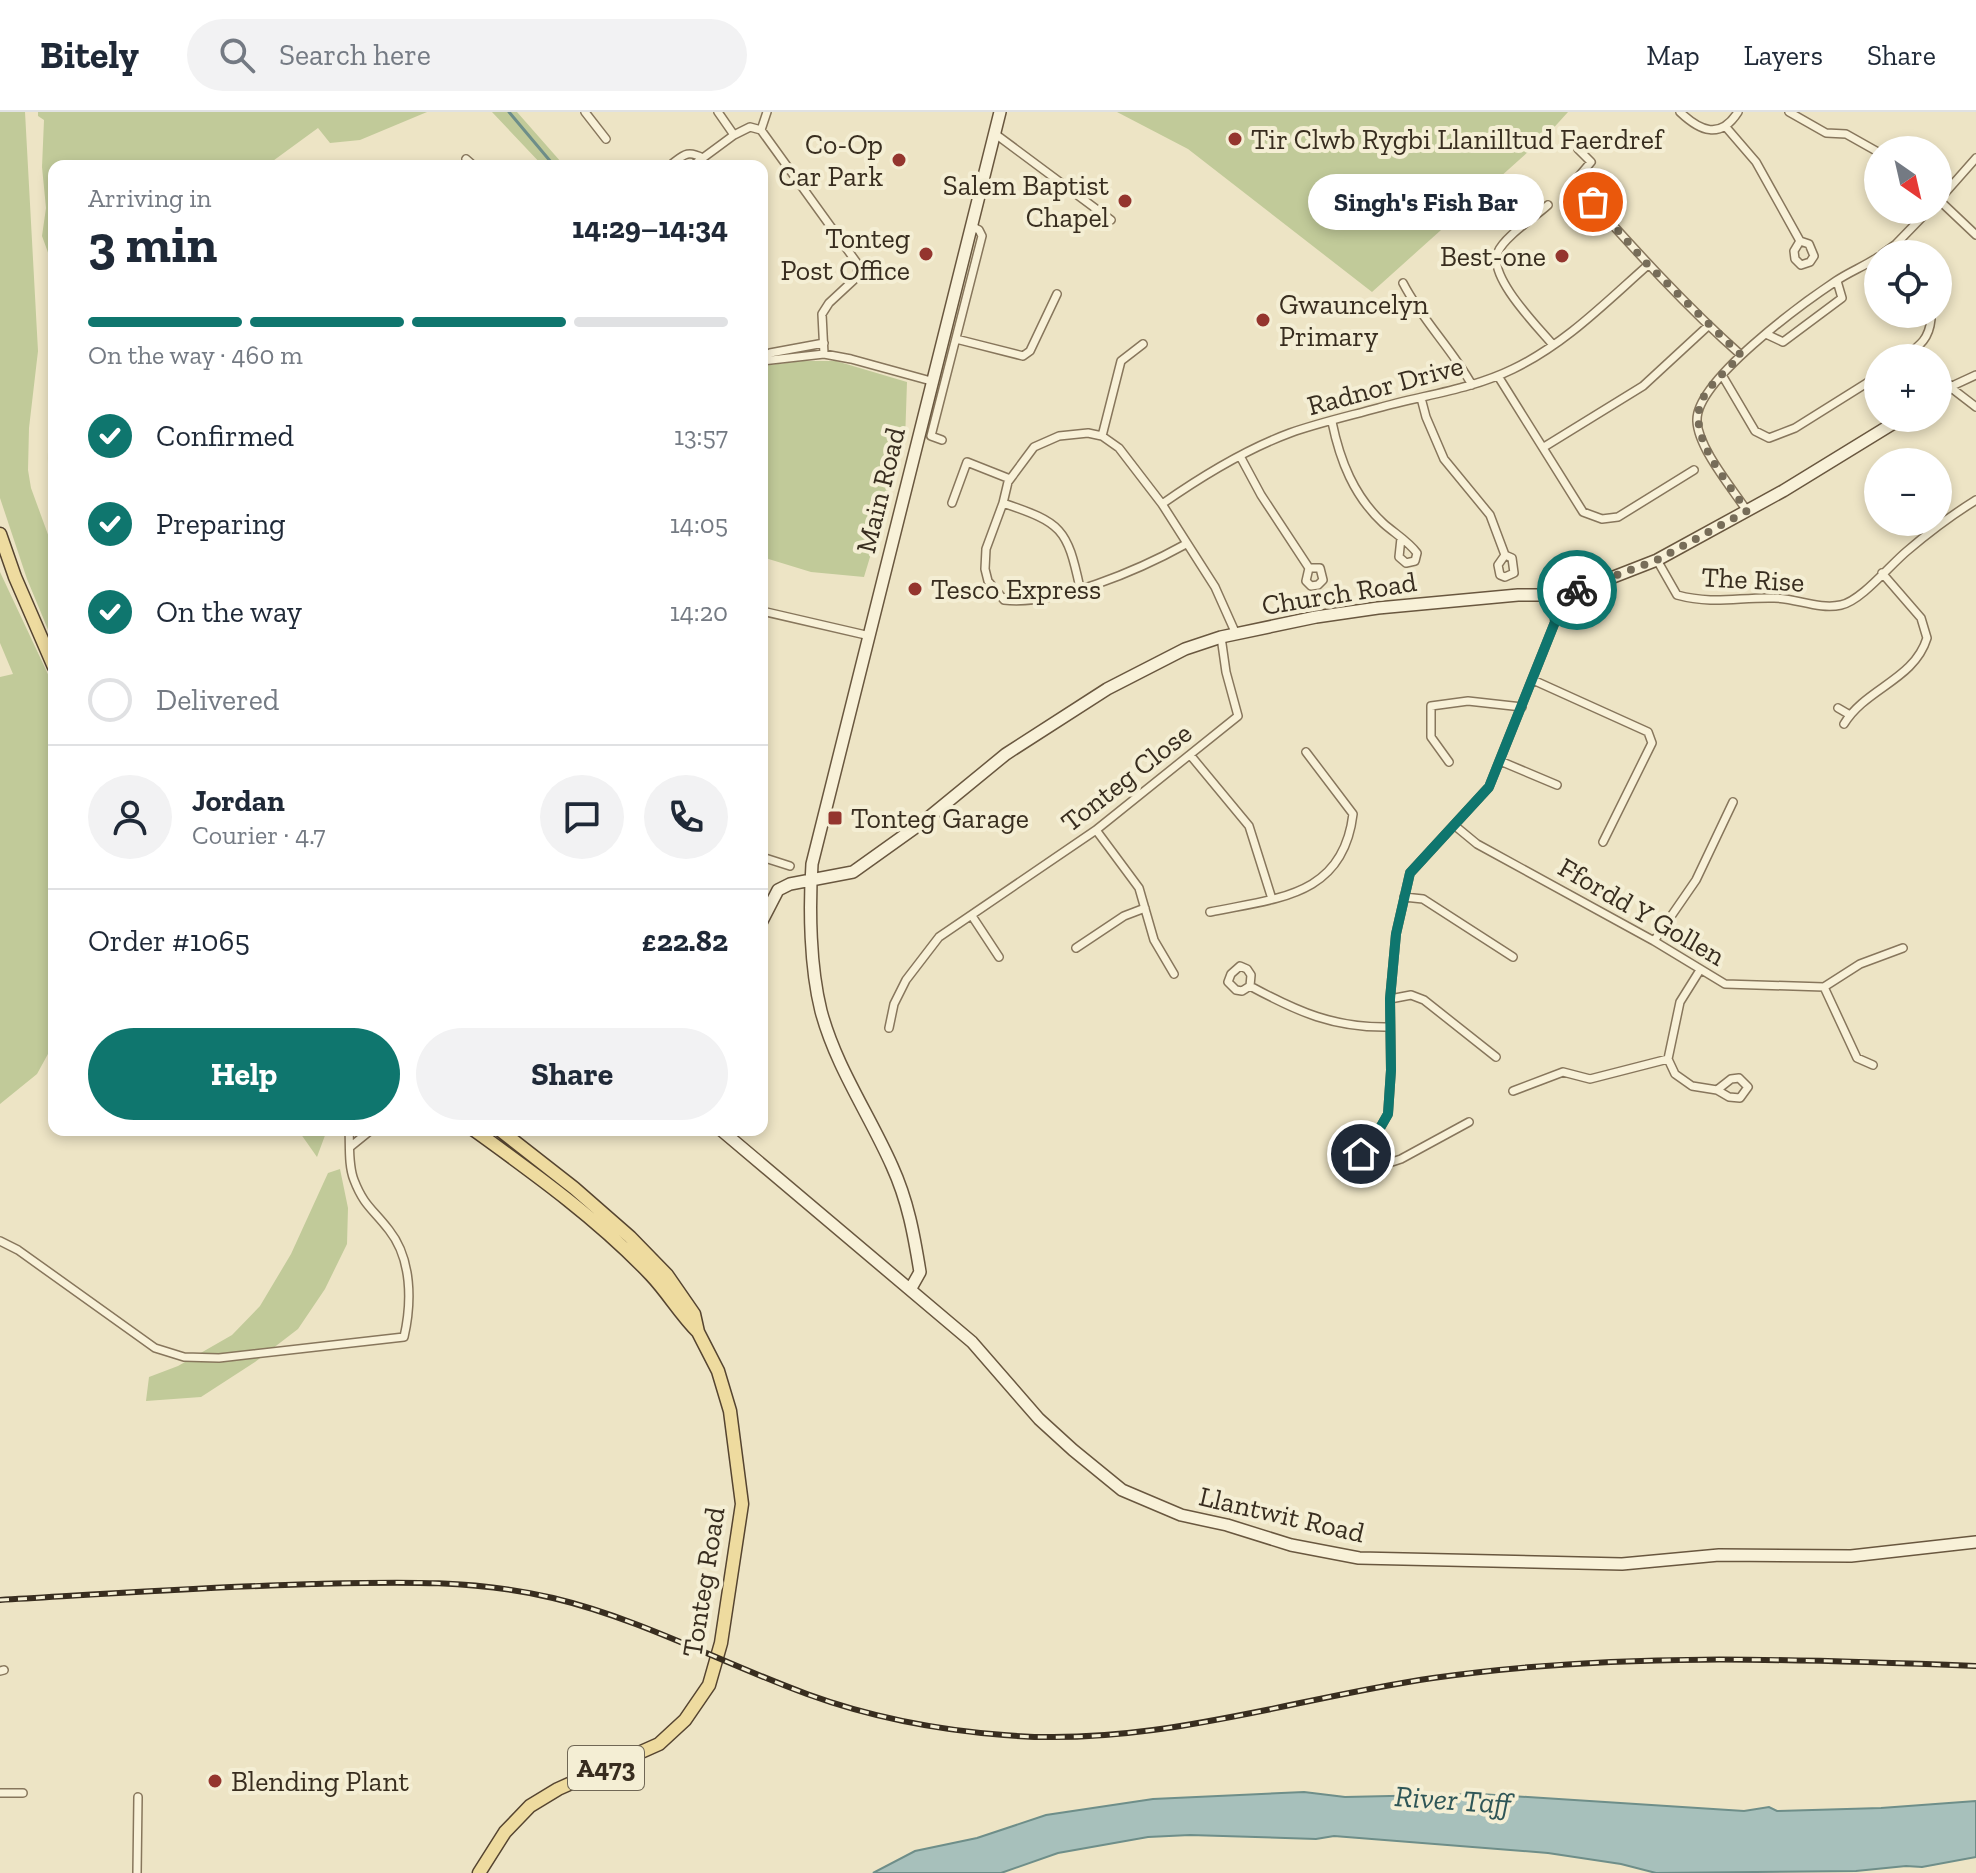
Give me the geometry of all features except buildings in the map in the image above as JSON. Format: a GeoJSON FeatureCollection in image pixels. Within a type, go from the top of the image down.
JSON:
{"type":"FeatureCollection","features":[{"type":"Feature","properties":{"kind":"main road","name":"Main Road"},"geometry":{"type":"LineString","coordinates":[[911,1288],[920,1272],[910,1212],[892,1165],[853,1093],[821,1010],[811,931],[812,864],[1000,112]]}},
{"type":"Feature","properties":{"kind":"main road","name":"Church Road"},"geometry":{"type":"LineString","coordinates":[[811,879],[853,872],[923,822],[1006,754],[1107,689],[1185,649],[1221,637],[1316,617],[1378,608],[1518,595],[1552,595],[1580,590],[1657,560],[1747,511],[1879,432]]}},
{"type":"Feature","properties":{"kind":"main road"},"geometry":{"type":"LineString","coordinates":[[0,534],[48,652]]}},
{"type":"Feature","properties":{"kind":"main road"},"geometry":{"type":"LineString","coordinates":[[768,909],[778,890],[811,879]]}},
{"type":"Feature","properties":{"kind":"main road","name":"Tonteg Road"},"geometry":{"type":"LineString","coordinates":[[482,1136],[557,1192],[624,1249],[653,1276],[698,1332]]}},
{"type":"Feature","properties":{"kind":"main road","name":"Tonteg Road"},"geometry":{"type":"LineString","coordinates":[[479,1873],[505,1832],[530,1806],[558,1789],[659,1744],[685,1720],[709,1685],[721,1643],[742,1504],[730,1411],[718,1371],[698,1332],[694,1314],[658,1265],[574,1188],[508,1136]]}},
{"type":"Feature","properties":{"kind":"main road","name":"Llantwit Road"},"geometry":{"type":"LineString","coordinates":[[728,1136],[972,1342],[1039,1419],[1122,1490],[1181,1515],[1227,1525],[1291,1545],[1359,1558],[1622,1564],[1719,1555],[1851,1556],[1976,1542]]}},
{"type":"Feature","properties":{"kind":"street"},"geometry":{"type":"LineString","coordinates":[[585,112],[606,139]]}},
{"type":"Feature","properties":{"kind":"street"},"geometry":{"type":"LineString","coordinates":[[718,112],[734,135]]}},
{"type":"Feature","properties":{"kind":"street"},"geometry":{"type":"LineString","coordinates":[[761,130],[767,112]]}},
{"type":"Feature","properties":{"kind":"street"},"geometry":{"type":"LineString","coordinates":[[1680,112],[1694,126],[1711,131],[1725,126],[1738,112]]}},
{"type":"Feature","properties":{"kind":"street"},"geometry":{"type":"LineString","coordinates":[[1789,112],[1826,133],[1846,134],[1864,144]]}},
{"type":"Feature","properties":{"kind":"street"},"geometry":{"type":"LineString","coordinates":[[1725,126],[1756,162],[1800,241]]}},
{"type":"Feature","properties":{"kind":"street"},"geometry":{"type":"LineString","coordinates":[[700,160],[750,127],[761,130],[857,263],[857,277],[829,303],[822,314],[824,354]]}},
{"type":"Feature","properties":{"kind":"street"},"geometry":{"type":"LineString","coordinates":[[993,132],[1111,220]]}},
{"type":"Feature","properties":{"kind":"street"},"geometry":{"type":"LineString","coordinates":[[1578,149],[1591,162],[1574,182],[1648,265],[1741,355]]}},
{"type":"Feature","properties":{"kind":"street"},"geometry":{"type":"LineString","coordinates":[[678,160],[693,152],[703,158]]}},
{"type":"Feature","properties":{"kind":"street"},"geometry":{"type":"LineString","coordinates":[[1952,185],[1976,158]]}},
{"type":"Feature","properties":{"kind":"street"},"geometry":{"type":"LineString","coordinates":[[1548,205],[1503,244],[1497,252],[1496,262],[1502,280],[1553,345]]}},
{"type":"Feature","properties":{"kind":"street"},"geometry":{"type":"LineString","coordinates":[[1952,213],[1976,235]]}},
{"type":"Feature","properties":{"kind":"street"},"geometry":{"type":"LineString","coordinates":[[1900,240],[1915,224]]}},
{"type":"Feature","properties":{"kind":"street"},"geometry":{"type":"LineString","coordinates":[[942,440],[931,436],[982,236],[970,225]]}},
{"type":"Feature","properties":{"kind":"street","name":"Radnor Drive"},"geometry":{"type":"LineString","coordinates":[[1162,504],[1240,456],[1292,432],[1498,376],[1568,336],[1648,265]]}},
{"type":"Feature","properties":{"kind":"street"},"geometry":{"type":"LineString","coordinates":[[1747,511],[1703,443],[1697,420],[1703,399],[1741,355],[1766,334],[1837,281],[1864,267]]}},
{"type":"Feature","properties":{"kind":"street"},"geometry":{"type":"LineString","coordinates":[[1766,334],[1783,342],[1826,311],[1842,298],[1837,281]]}},
{"type":"Feature","properties":{"kind":"street"},"geometry":{"type":"LineString","coordinates":[[1403,283],[1416,309],[1458,361],[1472,385]]}},
{"type":"Feature","properties":{"kind":"street"},"geometry":{"type":"LineString","coordinates":[[956,339],[1023,356],[1030,351],[1057,294]]}},
{"type":"Feature","properties":{"kind":"street"},"geometry":{"type":"LineString","coordinates":[[1544,447],[1643,386],[1708,326]]}},
{"type":"Feature","properties":{"kind":"street"},"geometry":{"type":"LineString","coordinates":[[768,356],[824,343]]}},
{"type":"Feature","properties":{"kind":"street"},"geometry":{"type":"LineString","coordinates":[[1102,436],[1121,361],[1143,344]]}},
{"type":"Feature","properties":{"kind":"street"},"geometry":{"type":"LineString","coordinates":[[768,360],[824,354],[931,381]]}},
{"type":"Feature","properties":{"kind":"street"},"geometry":{"type":"LineString","coordinates":[[1722,375],[1755,431],[1769,438],[1795,428],[1864,385]]}},
{"type":"Feature","properties":{"kind":"street"},"geometry":{"type":"LineString","coordinates":[[1952,386],[1976,375]]}},
{"type":"Feature","properties":{"kind":"street"},"geometry":{"type":"LineString","coordinates":[[1498,376],[1583,512],[1602,519],[1618,517],[1694,470]]}},
{"type":"Feature","properties":{"kind":"street"},"geometry":{"type":"LineString","coordinates":[[1952,389],[1976,407]]}},
{"type":"Feature","properties":{"kind":"street"},"geometry":{"type":"LineString","coordinates":[[1421,398],[1444,459],[1490,515],[1505,555]]}},
{"type":"Feature","properties":{"kind":"street"},"geometry":{"type":"LineString","coordinates":[[1332,422],[1346,473],[1373,513],[1401,538]]}},
{"type":"Feature","properties":{"kind":"street"},"geometry":{"type":"LineString","coordinates":[[1186,544],[1125,572],[1080,588],[1024,602],[1004,600],[988,581],[986,549],[1010,479],[1034,447],[1059,436],[1088,433],[1102,436],[1119,448],[1162,504],[1215,587],[1236,634]]}},
{"type":"Feature","properties":{"kind":"street"},"geometry":{"type":"LineString","coordinates":[[1240,456],[1261,495],[1309,568]]}},
{"type":"Feature","properties":{"kind":"street"},"geometry":{"type":"LineString","coordinates":[[952,503],[967,462],[1010,479]]}},
{"type":"Feature","properties":{"kind":"street","name":"The Rise"},"geometry":{"type":"LineString","coordinates":[[1657,560],[1677,595],[1712,602],[1778,597],[1843,605],[1907,551],[1976,500]]}},
{"type":"Feature","properties":{"kind":"street"},"geometry":{"type":"LineString","coordinates":[[1003,503],[1040,517],[1058,528],[1071,550],[1080,588]]}},
{"type":"Feature","properties":{"kind":"street"},"geometry":{"type":"LineString","coordinates":[[1844,724],[1868,697],[1912,665],[1927,638],[1921,618],[1882,573]]}},
{"type":"Feature","properties":{"kind":"street"},"geometry":{"type":"LineString","coordinates":[[1469,1122],[1401,1159],[1374,1168],[1361,1154],[1360,1138],[1380,1128],[1388,1114],[1390,999],[1396,934],[1410,873],[1489,787],[1555,622],[1552,595]]}},
{"type":"Feature","properties":{"kind":"street"},"geometry":{"type":"LineString","coordinates":[[768,612],[870,636]]}},
{"type":"Feature","properties":{"kind":"street","name":"Tonteg Close"},"geometry":{"type":"LineString","coordinates":[[889,1028],[894,1004],[906,980],[939,937],[1096,830],[1238,716],[1226,672],[1221,637]]}},
{"type":"Feature","properties":{"kind":"street"},"geometry":{"type":"LineString","coordinates":[[1533,680],[1648,732],[1652,743],[1603,842]]}},
{"type":"Feature","properties":{"kind":"street"},"geometry":{"type":"LineString","coordinates":[[1449,762],[1431,737],[1431,706],[1468,701],[1522,707]]}},
{"type":"Feature","properties":{"kind":"street"},"geometry":{"type":"LineString","coordinates":[[1838,708],[1850,715]]}},
{"type":"Feature","properties":{"kind":"street"},"geometry":{"type":"LineString","coordinates":[[1210,912],[1305,889],[1320,879],[1344,853],[1353,814],[1306,752]]}},
{"type":"Feature","properties":{"kind":"street"},"geometry":{"type":"LineString","coordinates":[[1191,756],[1249,826],[1272,899]]}},
{"type":"Feature","properties":{"kind":"street"},"geometry":{"type":"LineString","coordinates":[[1500,761],[1557,785]]}},
{"type":"Feature","properties":{"kind":"street"},"geometry":{"type":"LineString","coordinates":[[1654,941],[1696,880],[1733,802]]}},
{"type":"Feature","properties":{"kind":"street","name":"Ffordd Y Gollen"},"geometry":{"type":"LineString","coordinates":[[1454,825],[1477,844],[1654,941],[1725,984],[1824,987]]}},
{"type":"Feature","properties":{"kind":"street"},"geometry":{"type":"LineString","coordinates":[[1096,830],[1139,888],[1154,940],[1174,974]]}},
{"type":"Feature","properties":{"kind":"street"},"geometry":{"type":"LineString","coordinates":[[768,859],[790,866]]}},
{"type":"Feature","properties":{"kind":"street"},"geometry":{"type":"LineString","coordinates":[[1404,897],[1423,899],[1513,957]]}},
{"type":"Feature","properties":{"kind":"street"},"geometry":{"type":"LineString","coordinates":[[1076,948],[1124,916],[1145,908]]}},
{"type":"Feature","properties":{"kind":"street"},"geometry":{"type":"LineString","coordinates":[[972,916],[999,957]]}},
{"type":"Feature","properties":{"kind":"street"},"geometry":{"type":"LineString","coordinates":[[1873,1065],[1857,1058],[1824,987],[1860,964],[1903,948]]}},
{"type":"Feature","properties":{"kind":"street"},"geometry":{"type":"LineString","coordinates":[[1700,970],[1680,1002],[1668,1059],[1675,1074],[1692,1086],[1717,1090]]}},
{"type":"Feature","properties":{"kind":"street"},"geometry":{"type":"LineString","coordinates":[[1250,986],[1335,1024],[1389,1027]]}},
{"type":"Feature","properties":{"kind":"street"},"geometry":{"type":"LineString","coordinates":[[1390,999],[1411,995],[1424,1000],[1496,1057]]}},
{"type":"Feature","properties":{"kind":"street"},"geometry":{"type":"LineString","coordinates":[[1513,1091],[1563,1072],[1590,1079],[1668,1059]]}},
{"type":"Feature","properties":{"kind":"street"},"geometry":{"type":"LineString","coordinates":[[0,1241],[18,1250],[155,1348],[184,1357],[219,1358],[404,1337],[411,1308],[403,1250],[389,1229],[366,1206],[352,1176],[349,1136]]}},
{"type":"Feature","properties":{"kind":"street"},"geometry":{"type":"LineString","coordinates":[[350,1147],[364,1136]]}},
{"type":"Feature","properties":{"kind":"street"},"geometry":{"type":"LineString","coordinates":[[0,1793],[23,1793]]}},
{"type":"Feature","properties":{"kind":"street"},"geometry":{"type":"LineString","coordinates":[[137,1873],[138,1797]]}},
{"type":"Feature","properties":{"kind":"green space"},"geometry":{"type":"Polygon","coordinates":[[[0,112],[25,112],[38,351],[29,428],[28,470],[31,488],[48,535],[48,630],[0,498],[0,112]]]}},
{"type":"Feature","properties":{"kind":"green space"},"geometry":{"type":"Polygon","coordinates":[[[38,112],[427,112],[360,140],[330,143],[318,128],[274,160],[48,160],[48,252],[42,236],[46,208],[42,167],[44,120],[38,112]]]}},
{"type":"Feature","properties":{"kind":"green space"},"geometry":{"type":"Polygon","coordinates":[[[492,112],[517,112],[559,160],[537,160],[492,112]]]}},
{"type":"Feature","properties":{"kind":"green space"},"geometry":{"type":"Polygon","coordinates":[[[1117,112],[1568,112],[1549,133],[1372,292],[1188,149],[1117,112]]]}},
{"type":"Feature","properties":{"kind":"green space"},"geometry":{"type":"Polygon","coordinates":[[[836,361],[907,382],[905,441],[864,577],[811,572],[768,559],[768,365],[836,361]]]}},
{"type":"Feature","properties":{"kind":"green space"},"geometry":{"type":"Polygon","coordinates":[[[0,572],[48,674],[48,1054],[37,1074],[0,1104],[0,677],[13,674],[0,643],[0,572]]]}},
{"type":"Feature","properties":{"kind":"green space"},"geometry":{"type":"Polygon","coordinates":[[[302,1136],[325,1136],[317,1157],[302,1136]]]}},
{"type":"Feature","properties":{"kind":"green space"},"geometry":{"type":"Polygon","coordinates":[[[340,1169],[348,1208],[347,1244],[325,1289],[298,1329],[201,1397],[146,1401],[149,1377],[178,1366],[232,1335],[260,1306],[291,1254],[328,1173],[340,1169]]]}},
{"type":"Feature","properties":{"kind":"water","name":"River Taff"},"geometry":{"type":"Polygon","coordinates":[[[1304,1792],[1345,1797],[1480,1794],[1744,1811],[1769,1807],[1777,1811],[1881,1808],[1976,1801],[1976,1857],[1922,1867],[1856,1871],[1656,1873],[1621,1864],[1548,1853],[1334,1836],[1316,1839],[1190,1835],[1148,1837],[1058,1853],[1001,1873],[873,1873],[915,1851],[977,1838],[1046,1815],[1153,1799],[1304,1792]]]}},
{"type":"Feature","properties":{"kind":"waterway"},"geometry":{"type":"LineString","coordinates":[[509,112],[549,160]]}},
{"type":"Feature","properties":{"kind":"railway"},"geometry":{"type":"LineString","coordinates":[[0,1600],[312,1584],[433,1583],[493,1588],[586,1607],[681,1642],[775,1682],[855,1709],[954,1730],[1058,1737],[1113,1735],[1166,1728],[1433,1678],[1568,1664],[1772,1660],[1976,1666]]}},
{"type":"Feature","properties":{"kind":"way so far"},"geometry":{"type":"LineString","coordinates":[[1577,590],[1657,560],[1747,511],[1703,443],[1697,420],[1703,399],[1741,355],[1648,265],[1593,202]]}},
{"type":"Feature","properties":{"kind":"place","name":"Tir Clwb Rygbi Llanilltud Faerdref"},"geometry":{"type":"Point","coordinates":[1235,139]}},
{"type":"Feature","properties":{"kind":"place","name":"Co-Op Car Park"},"geometry":{"type":"Point","coordinates":[899,160]}},
{"type":"Feature","properties":{"kind":"place","name":"Salem Baptist Chapel"},"geometry":{"type":"Point","coordinates":[1125,201]}},
{"type":"Feature","properties":{"kind":"place","name":"Singh's Fish Bar"},"geometry":{"type":"Point","coordinates":[1593,202]}},
{"type":"Feature","properties":{"kind":"place","name":"Tonteg Post Office"},"geometry":{"type":"Point","coordinates":[926,254]}},
{"type":"Feature","properties":{"kind":"place","name":"Best-one"},"geometry":{"type":"Point","coordinates":[1562,256]}},
{"type":"Feature","properties":{"kind":"place","name":"Gwauncelyn Primary"},"geometry":{"type":"Point","coordinates":[1263,320]}},
{"type":"Feature","properties":{"kind":"place","name":"Tesco Express"},"geometry":{"type":"Point","coordinates":[915,589]}},
{"type":"Feature","properties":{"kind":"place","name":"Tonteg Garage"},"geometry":{"type":"Point","coordinates":[835,818]}},
{"type":"Feature","properties":{"kind":"place","name":"Blending Plant"},"geometry":{"type":"Point","coordinates":[215,1781]}},
{"type":"Feature","properties":{"kind":"route"},"geometry":{"type":"LineString","coordinates":[[1361,1154],[1360,1138],[1380,1128],[1388,1114],[1390,999],[1396,934],[1410,873],[1489,787],[1555,622],[1552,595],[1577,590]]}}]}
